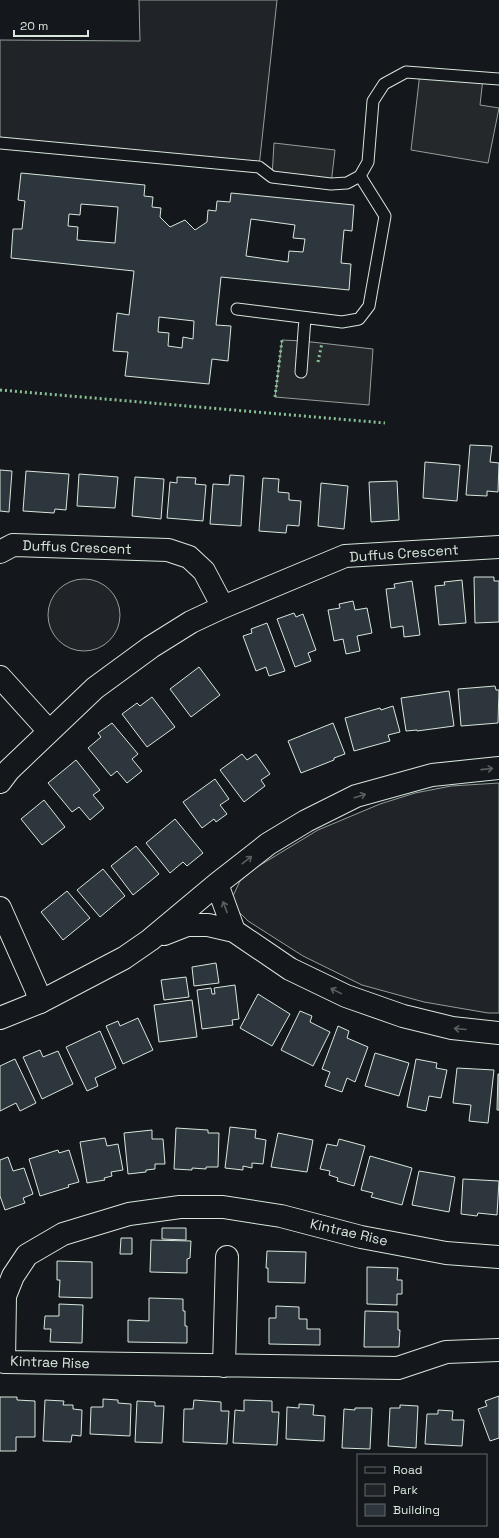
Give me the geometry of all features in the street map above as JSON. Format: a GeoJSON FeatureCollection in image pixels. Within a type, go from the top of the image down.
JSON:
{"type":"FeatureCollection","features":[{"type":"Feature","properties":{"kind":"street","name":"Duffus Crescent"},"geometry":{"type":"LineString","coordinates":[[0,552],[13,545],[168,550],[189,556],[204,571],[223,607]]}},
{"type":"Feature","properties":{"kind":"street","name":"Duffus Crescent"},"geometry":{"type":"LineString","coordinates":[[0,782],[9,770],[95,688],[151,647],[191,622],[345,556],[499,547]]}},
{"type":"Feature","properties":{"kind":"street"},"geometry":{"type":"LineString","coordinates":[[0,677],[49,731]]}},
{"type":"Feature","properties":{"kind":"street"},"geometry":{"type":"LineString","coordinates":[[0,1018],[40,1002],[124,958],[150,940],[216,884],[268,844],[306,821],[356,796],[432,775],[499,768]]}},
{"type":"Feature","properties":{"kind":"street"},"geometry":{"type":"LineString","coordinates":[[216,884],[234,931]]}},
{"type":"Feature","properties":{"kind":"street"},"geometry":{"type":"LineString","coordinates":[[0,908],[36,989],[40,1002]]}},
{"type":"Feature","properties":{"kind":"street"},"geometry":{"type":"LineString","coordinates":[[150,940],[187,925],[208,925],[234,931],[290,969],[346,996],[403,1016],[452,1028],[499,1032]]}},
{"type":"Feature","properties":{"kind":"street","name":"Kintrae Rise"},"geometry":{"type":"LineString","coordinates":[[499,1256],[446,1253],[361,1237],[281,1216],[223,1207],[180,1207],[129,1214],[63,1234],[27,1255],[6,1275],[2,1362],[398,1368],[446,1352],[499,1350]]}},
{"type":"Feature","properties":{"kind":"street"},"geometry":{"type":"LineString","coordinates":[[224,1366],[227,1257]]}},
{"type":"Feature","properties":{"kind":"lane"},"geometry":{"type":"LineString","coordinates":[[0,143],[258,167],[272,177],[331,184],[347,183],[360,176],[368,162],[374,101],[384,84],[406,72],[499,79]]}},
{"type":"Feature","properties":{"kind":"lane"},"geometry":{"type":"LineString","coordinates":[[237,309],[342,322],[359,319],[369,306],[385,216],[360,176]]}},
{"type":"Feature","properties":{"kind":"lane"},"geometry":{"type":"LineString","coordinates":[[300,372],[305,318]]}},
{"type":"Feature","properties":{"kind":"green space"},"geometry":{"type":"Polygon","coordinates":[[[139,0],[277,0],[259,167],[0,143],[0,40],[140,41],[139,0]]]}},
{"type":"Feature","properties":{"kind":"green space"},"geometry":{"type":"Polygon","coordinates":[[[84,579],[98,582],[110,589],[117,601],[120,615],[117,629],[110,641],[98,648],[84,651],[70,648],[58,641],[51,629],[48,615],[51,601],[58,589],[70,582],[84,579]]]}},
{"type":"Feature","properties":{"kind":"green space"},"geometry":{"type":"Polygon","coordinates":[[[499,783],[499,1013],[488,1013],[424,1002],[362,985],[303,956],[248,921],[236,909],[232,898],[240,881],[257,867],[318,830],[380,804],[415,793],[451,786],[499,783]]]}},
{"type":"Feature","properties":{"kind":"shaded area"},"geometry":{"type":"Polygon","coordinates":[[[420,73],[483,78],[480,105],[499,108],[488,163],[411,150],[420,73]]]}},
{"type":"Feature","properties":{"kind":"shaded area"},"geometry":{"type":"Polygon","coordinates":[[[274,143],[335,150],[331,184],[272,177],[274,143]]]}},
{"type":"Feature","properties":{"kind":"shaded area"},"geometry":{"type":"Polygon","coordinates":[[[282,340],[373,349],[369,405],[275,397],[282,340]]]}},
{"type":"Feature","properties":{"kind":"building"},"geometry":{"type":"Polygon","coordinates":[[[21,173],[145,185],[144,196],[153,197],[152,207],[161,208],[160,217],[170,227],[185,220],[195,230],[207,222],[208,210],[216,211],[217,201],[230,202],[231,193],[354,205],[352,231],[344,230],[341,263],[351,264],[349,290],[221,277],[216,325],[231,326],[228,361],[212,359],[209,384],[125,376],[128,352],[113,351],[117,313],[129,315],[134,271],[11,258],[13,229],[22,229],[25,201],[18,200],[21,173]],[[81,204],[80,215],[69,214],[68,226],[78,227],[77,240],[115,243],[118,207],[81,204]],[[251,219],[246,256],[288,262],[289,251],[303,252],[305,239],[293,238],[295,225],[251,219]],[[159,317],[158,332],[169,333],[168,346],[182,348],[183,337],[193,339],[194,321],[159,317]]]}},
{"type":"Feature","properties":{"kind":"building"},"geometry":{"type":"Polygon","coordinates":[[[470,445],[492,446],[490,462],[499,463],[498,492],[487,491],[487,496],[466,495],[470,445]]]}},
{"type":"Feature","properties":{"kind":"building"},"geometry":{"type":"Polygon","coordinates":[[[425,462],[460,465],[457,501],[423,498],[425,462]]]}},
{"type":"Feature","properties":{"kind":"building"},"geometry":{"type":"Polygon","coordinates":[[[0,470],[12,471],[9,512],[0,511],[0,470]]]}},
{"type":"Feature","properties":{"kind":"building"},"geometry":{"type":"Polygon","coordinates":[[[26,471],[69,474],[66,510],[55,509],[54,513],[23,511],[26,471]]]}},
{"type":"Feature","properties":{"kind":"building"},"geometry":{"type":"Polygon","coordinates":[[[79,474],[118,477],[115,508],[77,506],[79,474]]]}},
{"type":"Feature","properties":{"kind":"building"},"geometry":{"type":"Polygon","coordinates":[[[230,475],[244,476],[241,526],[210,524],[213,484],[229,485],[230,475]]]}},
{"type":"Feature","properties":{"kind":"building"},"geometry":{"type":"Polygon","coordinates":[[[135,477],[164,479],[161,519],[132,516],[135,477]]]}},
{"type":"Feature","properties":{"kind":"building"},"geometry":{"type":"Polygon","coordinates":[[[177,477],[196,478],[195,484],[206,485],[203,521],[167,518],[170,482],[177,483],[177,477]]]}},
{"type":"Feature","properties":{"kind":"building"},"geometry":{"type":"Polygon","coordinates":[[[263,478],[279,479],[278,492],[289,493],[289,500],[301,501],[299,526],[287,525],[286,533],[259,531],[263,478]]]}},
{"type":"Feature","properties":{"kind":"building"},"geometry":{"type":"Polygon","coordinates":[[[397,481],[399,520],[371,522],[369,482],[397,481]]]}},
{"type":"Feature","properties":{"kind":"building"},"geometry":{"type":"Polygon","coordinates":[[[321,483],[348,486],[344,529],[318,526],[321,483]]]}},
{"type":"Feature","properties":{"kind":"building"},"geometry":{"type":"Polygon","coordinates":[[[474,577],[494,577],[494,581],[499,581],[499,622],[475,623],[474,577]]]}},
{"type":"Feature","properties":{"kind":"building"},"geometry":{"type":"Polygon","coordinates":[[[462,580],[466,623],[439,625],[435,586],[445,585],[444,582],[462,580]]]}},
{"type":"Feature","properties":{"kind":"building"},"geometry":{"type":"Polygon","coordinates":[[[412,581],[420,635],[404,637],[403,626],[391,628],[386,589],[395,588],[394,584],[412,581]]]}},
{"type":"Feature","properties":{"kind":"building"},"geometry":{"type":"Polygon","coordinates":[[[353,601],[355,610],[367,608],[372,633],[357,636],[360,651],[346,654],[343,639],[334,641],[328,610],[340,608],[339,604],[353,601]]]}},
{"type":"Feature","properties":{"kind":"building"},"geometry":{"type":"Polygon","coordinates":[[[294,613],[296,617],[303,614],[316,650],[308,653],[311,661],[295,667],[277,619],[294,613]]]}},
{"type":"Feature","properties":{"kind":"building"},"geometry":{"type":"Polygon","coordinates":[[[267,623],[285,671],[269,676],[266,667],[256,671],[243,636],[252,633],[251,629],[267,623]]]}},
{"type":"Feature","properties":{"kind":"building"},"geometry":{"type":"Polygon","coordinates":[[[199,667],[220,695],[191,717],[170,689],[199,667]]]}},
{"type":"Feature","properties":{"kind":"building"},"geometry":{"type":"Polygon","coordinates":[[[495,686],[496,690],[499,690],[498,723],[461,726],[458,689],[495,686]]]}},
{"type":"Feature","properties":{"kind":"building"},"geometry":{"type":"Polygon","coordinates":[[[449,691],[454,726],[406,731],[401,698],[449,691]]]}},
{"type":"Feature","properties":{"kind":"building"},"geometry":{"type":"Polygon","coordinates":[[[152,697],[175,727],[147,747],[122,714],[137,703],[140,706],[152,697]]]}},
{"type":"Feature","properties":{"kind":"building"},"geometry":{"type":"Polygon","coordinates":[[[393,706],[400,732],[388,735],[390,741],[354,751],[345,718],[380,708],[381,710],[393,706]]]}},
{"type":"Feature","properties":{"kind":"building"},"geometry":{"type":"Polygon","coordinates":[[[112,723],[138,754],[132,759],[142,771],[127,783],[117,771],[111,776],[88,748],[101,737],[98,733],[112,723]]]}},
{"type":"Feature","properties":{"kind":"building"},"geometry":{"type":"Polygon","coordinates":[[[333,723],[345,754],[301,773],[288,741],[333,723]]]}},
{"type":"Feature","properties":{"kind":"building"},"geometry":{"type":"Polygon","coordinates":[[[242,754],[247,760],[256,754],[270,774],[261,780],[265,786],[244,802],[220,770],[242,754]]]}},
{"type":"Feature","properties":{"kind":"building"},"geometry":{"type":"Polygon","coordinates":[[[76,760],[100,790],[93,795],[104,808],[90,820],[79,807],[72,812],[48,783],[76,760]]]}},
{"type":"Feature","properties":{"kind":"building"},"geometry":{"type":"Polygon","coordinates":[[[215,779],[229,799],[220,805],[227,814],[216,822],[214,819],[202,828],[183,802],[215,779]]]}},
{"type":"Feature","properties":{"kind":"building"},"geometry":{"type":"Polygon","coordinates":[[[44,800],[65,827],[42,845],[21,819],[44,800]]]}},
{"type":"Feature","properties":{"kind":"building"},"geometry":{"type":"Polygon","coordinates":[[[175,819],[203,853],[187,866],[183,862],[170,873],[146,843],[175,819]]]}},
{"type":"Feature","properties":{"kind":"building"},"geometry":{"type":"Polygon","coordinates":[[[136,846],[159,874],[133,895],[111,866],[136,846]]]}},
{"type":"Feature","properties":{"kind":"building"},"geometry":{"type":"Polygon","coordinates":[[[103,869],[125,896],[100,917],[77,890],[103,869]]]}},
{"type":"Feature","properties":{"kind":"building"},"geometry":{"type":"Polygon","coordinates":[[[67,891],[90,918],[63,940],[41,912],[67,891]]]}},
{"type":"Feature","properties":{"kind":"building"},"geometry":{"type":"Polygon","coordinates":[[[216,963],[219,983],[194,986],[192,967],[216,963]]]}},
{"type":"Feature","properties":{"kind":"building"},"geometry":{"type":"Polygon","coordinates":[[[186,977],[189,997],[164,1000],[161,980],[186,977]]]}},
{"type":"Feature","properties":{"kind":"building"},"geometry":{"type":"Polygon","coordinates":[[[235,985],[239,1019],[232,1020],[233,1025],[202,1029],[197,990],[211,988],[212,994],[215,994],[214,988],[235,985]]]}},
{"type":"Feature","properties":{"kind":"building"},"geometry":{"type":"Polygon","coordinates":[[[258,994],[290,1014],[272,1046],[240,1028],[258,994]]]}},
{"type":"Feature","properties":{"kind":"building"},"geometry":{"type":"Polygon","coordinates":[[[192,1000],[197,1037],[159,1042],[154,1005],[192,1000]]]}},
{"type":"Feature","properties":{"kind":"building"},"geometry":{"type":"Polygon","coordinates":[[[300,1011],[312,1016],[310,1022],[330,1032],[313,1066],[281,1050],[300,1011]]]}},
{"type":"Feature","properties":{"kind":"building"},"geometry":{"type":"Polygon","coordinates":[[[138,1018],[153,1050],[123,1064],[106,1026],[118,1021],[120,1026],[138,1018]]]}},
{"type":"Feature","properties":{"kind":"building"},"geometry":{"type":"Polygon","coordinates":[[[338,1026],[349,1031],[347,1038],[368,1047],[355,1082],[347,1078],[342,1092],[325,1086],[330,1072],[322,1069],[338,1026]]]}},
{"type":"Feature","properties":{"kind":"building"},"geometry":{"type":"Polygon","coordinates":[[[100,1031],[116,1068],[95,1078],[98,1086],[87,1091],[66,1047],[100,1031]]]}},
{"type":"Feature","properties":{"kind":"building"},"geometry":{"type":"Polygon","coordinates":[[[40,1050],[43,1057],[58,1051],[73,1084],[42,1099],[23,1057],[40,1050]]]}},
{"type":"Feature","properties":{"kind":"building"},"geometry":{"type":"Polygon","coordinates":[[[375,1053],[409,1063],[399,1096],[365,1086],[375,1053]]]}},
{"type":"Feature","properties":{"kind":"building"},"geometry":{"type":"Polygon","coordinates":[[[15,1059],[36,1103],[20,1111],[16,1103],[0,1111],[0,1066],[15,1059]]]}},
{"type":"Feature","properties":{"kind":"building"},"geometry":{"type":"Polygon","coordinates":[[[416,1059],[437,1063],[436,1068],[447,1070],[441,1098],[429,1096],[426,1111],[407,1107],[416,1059]]]}},
{"type":"Feature","properties":{"kind":"building"},"geometry":{"type":"Polygon","coordinates":[[[457,1068],[494,1070],[488,1123],[469,1121],[471,1105],[453,1103],[457,1068]]]}},
{"type":"Feature","properties":{"kind":"building"},"geometry":{"type":"Polygon","coordinates":[[[498,1074],[499,1110],[497,1110],[498,1074]]]}},
{"type":"Feature","properties":{"kind":"building"},"geometry":{"type":"Polygon","coordinates":[[[230,1127],[256,1130],[255,1138],[266,1140],[263,1164],[252,1163],[252,1168],[243,1166],[243,1170],[225,1168],[230,1127]]]}},
{"type":"Feature","properties":{"kind":"building"},"geometry":{"type":"Polygon","coordinates":[[[176,1128],[208,1130],[208,1133],[219,1133],[218,1167],[206,1167],[206,1169],[192,1168],[192,1170],[174,1169],[176,1128]]]}},
{"type":"Feature","properties":{"kind":"building"},"geometry":{"type":"Polygon","coordinates":[[[152,1130],[152,1139],[163,1139],[165,1164],[155,1164],[155,1169],[146,1170],[146,1172],[128,1174],[124,1133],[152,1130]]]}},
{"type":"Feature","properties":{"kind":"building"},"geometry":{"type":"Polygon","coordinates":[[[278,1133],[313,1140],[307,1172],[271,1167],[278,1133]]]}},
{"type":"Feature","properties":{"kind":"building"},"geometry":{"type":"Polygon","coordinates":[[[105,1138],[107,1146],[118,1144],[123,1170],[111,1172],[112,1176],[104,1178],[105,1180],[87,1183],[80,1142],[105,1138]]]}},
{"type":"Feature","properties":{"kind":"building"},"geometry":{"type":"Polygon","coordinates":[[[339,1139],[365,1146],[354,1186],[337,1181],[338,1178],[329,1175],[330,1171],[320,1169],[327,1144],[337,1146],[339,1139]]]}},
{"type":"Feature","properties":{"kind":"building"},"geometry":{"type":"Polygon","coordinates":[[[58,1150],[59,1153],[69,1150],[79,1182],[68,1185],[69,1187],[40,1196],[29,1159],[58,1150]]]}},
{"type":"Feature","properties":{"kind":"building"},"geometry":{"type":"Polygon","coordinates":[[[370,1156],[412,1168],[402,1205],[371,1197],[373,1193],[361,1190],[370,1156]]]}},
{"type":"Feature","properties":{"kind":"building"},"geometry":{"type":"Polygon","coordinates":[[[8,1157],[13,1171],[24,1168],[33,1194],[23,1198],[25,1203],[5,1210],[0,1196],[0,1160],[8,1157]]]}},
{"type":"Feature","properties":{"kind":"building"},"geometry":{"type":"Polygon","coordinates":[[[419,1171],[455,1177],[449,1212],[412,1205],[419,1171]]]}},
{"type":"Feature","properties":{"kind":"building"},"geometry":{"type":"Polygon","coordinates":[[[463,1179],[499,1181],[497,1215],[478,1213],[477,1216],[461,1214],[463,1179]]]}},
{"type":"Feature","properties":{"kind":"building"},"geometry":{"type":"Polygon","coordinates":[[[162,1228],[186,1228],[186,1240],[162,1239],[162,1228]]]}},
{"type":"Feature","properties":{"kind":"building"},"geometry":{"type":"Polygon","coordinates":[[[121,1238],[132,1238],[132,1254],[120,1254],[121,1238]]]}},
{"type":"Feature","properties":{"kind":"building"},"geometry":{"type":"Polygon","coordinates":[[[151,1240],[191,1241],[190,1258],[187,1259],[187,1273],[150,1272],[151,1240]]]}},
{"type":"Feature","properties":{"kind":"building"},"geometry":{"type":"Polygon","coordinates":[[[267,1251],[306,1252],[305,1283],[268,1282],[268,1268],[266,1268],[267,1251]]]}},
{"type":"Feature","properties":{"kind":"building"},"geometry":{"type":"Polygon","coordinates":[[[57,1261],[92,1262],[92,1298],[59,1297],[60,1280],[57,1280],[57,1261]]]}},
{"type":"Feature","properties":{"kind":"building"},"geometry":{"type":"Polygon","coordinates":[[[367,1267],[398,1268],[397,1280],[402,1280],[402,1294],[397,1294],[397,1305],[367,1304],[367,1267]]]}},
{"type":"Feature","properties":{"kind":"building"},"geometry":{"type":"Polygon","coordinates":[[[149,1298],[183,1299],[185,1326],[187,1326],[187,1343],[128,1342],[128,1320],[149,1321],[149,1298]]]}},
{"type":"Feature","properties":{"kind":"building"},"geometry":{"type":"Polygon","coordinates":[[[59,1304],[83,1305],[82,1343],[50,1342],[51,1329],[44,1329],[45,1316],[59,1316],[59,1304]]]}},
{"type":"Feature","properties":{"kind":"building"},"geometry":{"type":"Polygon","coordinates":[[[276,1306],[299,1307],[299,1319],[307,1319],[307,1329],[320,1329],[320,1345],[269,1344],[269,1318],[276,1318],[276,1306]]]}},
{"type":"Feature","properties":{"kind":"building"},"geometry":{"type":"Polygon","coordinates":[[[365,1311],[398,1312],[398,1330],[400,1330],[399,1347],[364,1347],[365,1311]]]}},
{"type":"Feature","properties":{"kind":"building"},"geometry":{"type":"Polygon","coordinates":[[[499,1396],[499,1438],[490,1441],[478,1409],[487,1406],[485,1401],[499,1396]]]}},
{"type":"Feature","properties":{"kind":"building"},"geometry":{"type":"Polygon","coordinates":[[[0,1397],[17,1397],[17,1400],[35,1401],[35,1437],[16,1437],[16,1451],[0,1451],[0,1397]]]}},
{"type":"Feature","properties":{"kind":"building"},"geometry":{"type":"Polygon","coordinates":[[[103,1399],[118,1400],[118,1403],[131,1404],[130,1436],[90,1434],[91,1407],[103,1407],[103,1399]]]}},
{"type":"Feature","properties":{"kind":"building"},"geometry":{"type":"Polygon","coordinates":[[[45,1400],[64,1401],[63,1405],[73,1405],[73,1409],[82,1410],[81,1436],[72,1435],[71,1442],[43,1441],[45,1400]]]}},
{"type":"Feature","properties":{"kind":"building"},"geometry":{"type":"Polygon","coordinates":[[[194,1400],[221,1402],[221,1411],[229,1411],[227,1444],[183,1442],[184,1409],[193,1409],[194,1400]]]}},
{"type":"Feature","properties":{"kind":"building"},"geometry":{"type":"Polygon","coordinates":[[[244,1400],[272,1401],[272,1412],[279,1412],[277,1445],[233,1443],[235,1410],[244,1411],[244,1400]]]}},
{"type":"Feature","properties":{"kind":"building"},"geometry":{"type":"Polygon","coordinates":[[[137,1401],[155,1402],[155,1406],[164,1406],[162,1443],[135,1442],[137,1401]]]}},
{"type":"Feature","properties":{"kind":"building"},"geometry":{"type":"Polygon","coordinates":[[[299,1404],[314,1405],[313,1415],[325,1416],[324,1441],[286,1439],[287,1407],[299,1408],[299,1404]]]}},
{"type":"Feature","properties":{"kind":"building"},"geometry":{"type":"Polygon","coordinates":[[[400,1405],[418,1406],[416,1448],[388,1446],[390,1408],[400,1408],[400,1405]]]}},
{"type":"Feature","properties":{"kind":"building"},"geometry":{"type":"Polygon","coordinates":[[[355,1408],[372,1408],[370,1449],[342,1448],[344,1409],[355,1410],[355,1408]]]}},
{"type":"Feature","properties":{"kind":"building"},"geometry":{"type":"Polygon","coordinates":[[[438,1410],[453,1411],[452,1420],[464,1420],[462,1446],[425,1444],[427,1414],[438,1414],[438,1410]]]}},
{"type":"Feature","properties":{"kind":"hedge"},"geometry":{"type":"LineString","coordinates":[[275,397],[282,340]]}},
{"type":"Feature","properties":{"kind":"hedge"},"geometry":{"type":"LineString","coordinates":[[318,362],[322,343]]}},
{"type":"Feature","properties":{"kind":"hedge"},"geometry":{"type":"LineString","coordinates":[[0,390],[385,423]]}}]}
